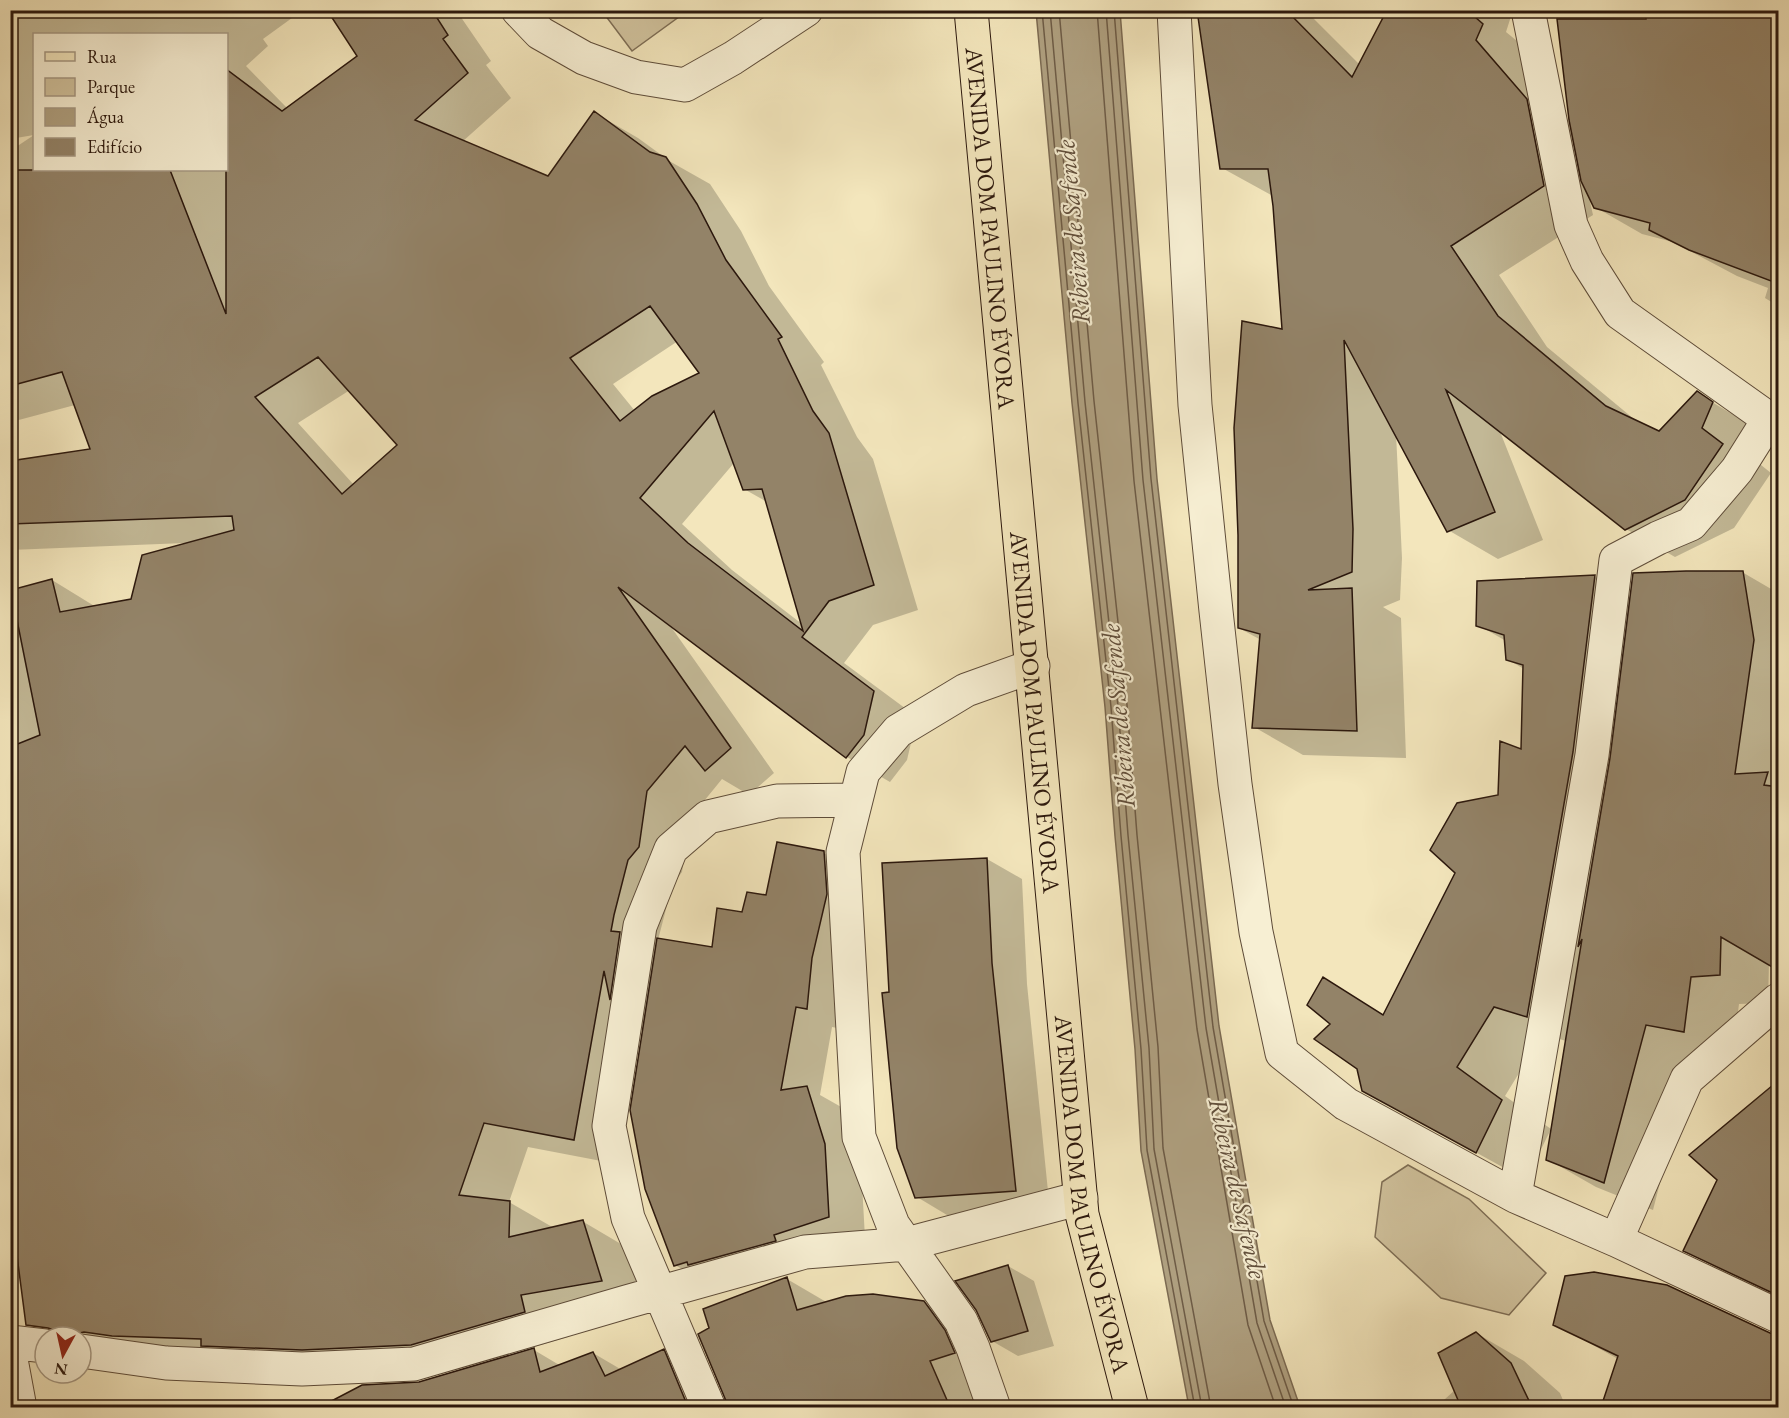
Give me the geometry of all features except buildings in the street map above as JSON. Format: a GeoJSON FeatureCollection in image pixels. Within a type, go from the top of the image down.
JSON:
{"type":"FeatureCollection","features":[{"type":"Feature","properties":{"kind":"main road","name":"AVENIDA DOM PAULINO ÉVORA"},"geometry":{"type":"LineString","coordinates":[[971,10],[1082,1214],[1132,1407]]}},
{"type":"Feature","properties":{"kind":"street"},"geometry":{"type":"LineString","coordinates":[[518,10],[540,33],[584,58],[636,77],[686,85],[733,58],[806,10]]}},
{"type":"Feature","properties":{"kind":"street"},"geometry":{"type":"LineString","coordinates":[[1174,10],[1195,405],[1215,611],[1235,784],[1256,932],[1282,1053],[1346,1104],[1515,1196],[1779,1316]]}},
{"type":"Feature","properties":{"kind":"street"},"geometry":{"type":"LineString","coordinates":[[1515,1196],[1592,755],[1616,560],[1691,524],[1737,470],[1774,421],[1620,313],[1587,261],[1571,225],[1528,10]]}},
{"type":"Feature","properties":{"kind":"street"},"geometry":{"type":"LineString","coordinates":[[994,1407],[961,1321],[893,1225],[859,1137],[843,852],[863,772],[898,731],[966,690],[1033,666]]}},
{"type":"Feature","properties":{"kind":"street"},"geometry":{"type":"LineString","coordinates":[[709,1407],[628,1218],[609,1126],[640,926],[671,849],[708,817],[777,801],[856,800]]}},
{"type":"Feature","properties":{"kind":"street"},"geometry":{"type":"LineString","coordinates":[[1616,1240],[1687,1079],[1779,1000]]}},
{"type":"Feature","properties":{"kind":"street"},"geometry":{"type":"LineString","coordinates":[[93,1353],[166,1363],[302,1369],[414,1364],[805,1252],[907,1244],[1081,1198]]}},
{"type":"Feature","properties":{"kind":"street"},"geometry":{"type":"LineString","coordinates":[[10,1342],[33,1345]]}},
{"type":"Feature","properties":{"kind":"street"},"geometry":{"type":"LineString","coordinates":[[10,1354],[20,1407]]}},
{"type":"Feature","properties":{"kind":"green space"},"geometry":{"type":"Polygon","coordinates":[[[602,11],[687,11],[632,51],[602,11]]]}},
{"type":"Feature","properties":{"kind":"green space"},"geometry":{"type":"Polygon","coordinates":[[[1408,1165],[1469,1199],[1546,1273],[1509,1315],[1441,1298],[1375,1237],[1382,1182],[1408,1165]]]}},
{"type":"Feature","properties":{"kind":"water","name":"Ribeira de Safende"},"geometry":{"type":"Polygon","coordinates":[[[1036,11],[1120,11],[1157,479],[1219,1026],[1270,1320],[1300,1407],[1189,1407],[1141,1151],[1135,1049],[1105,707],[1072,403],[1036,11]]]}}]}
